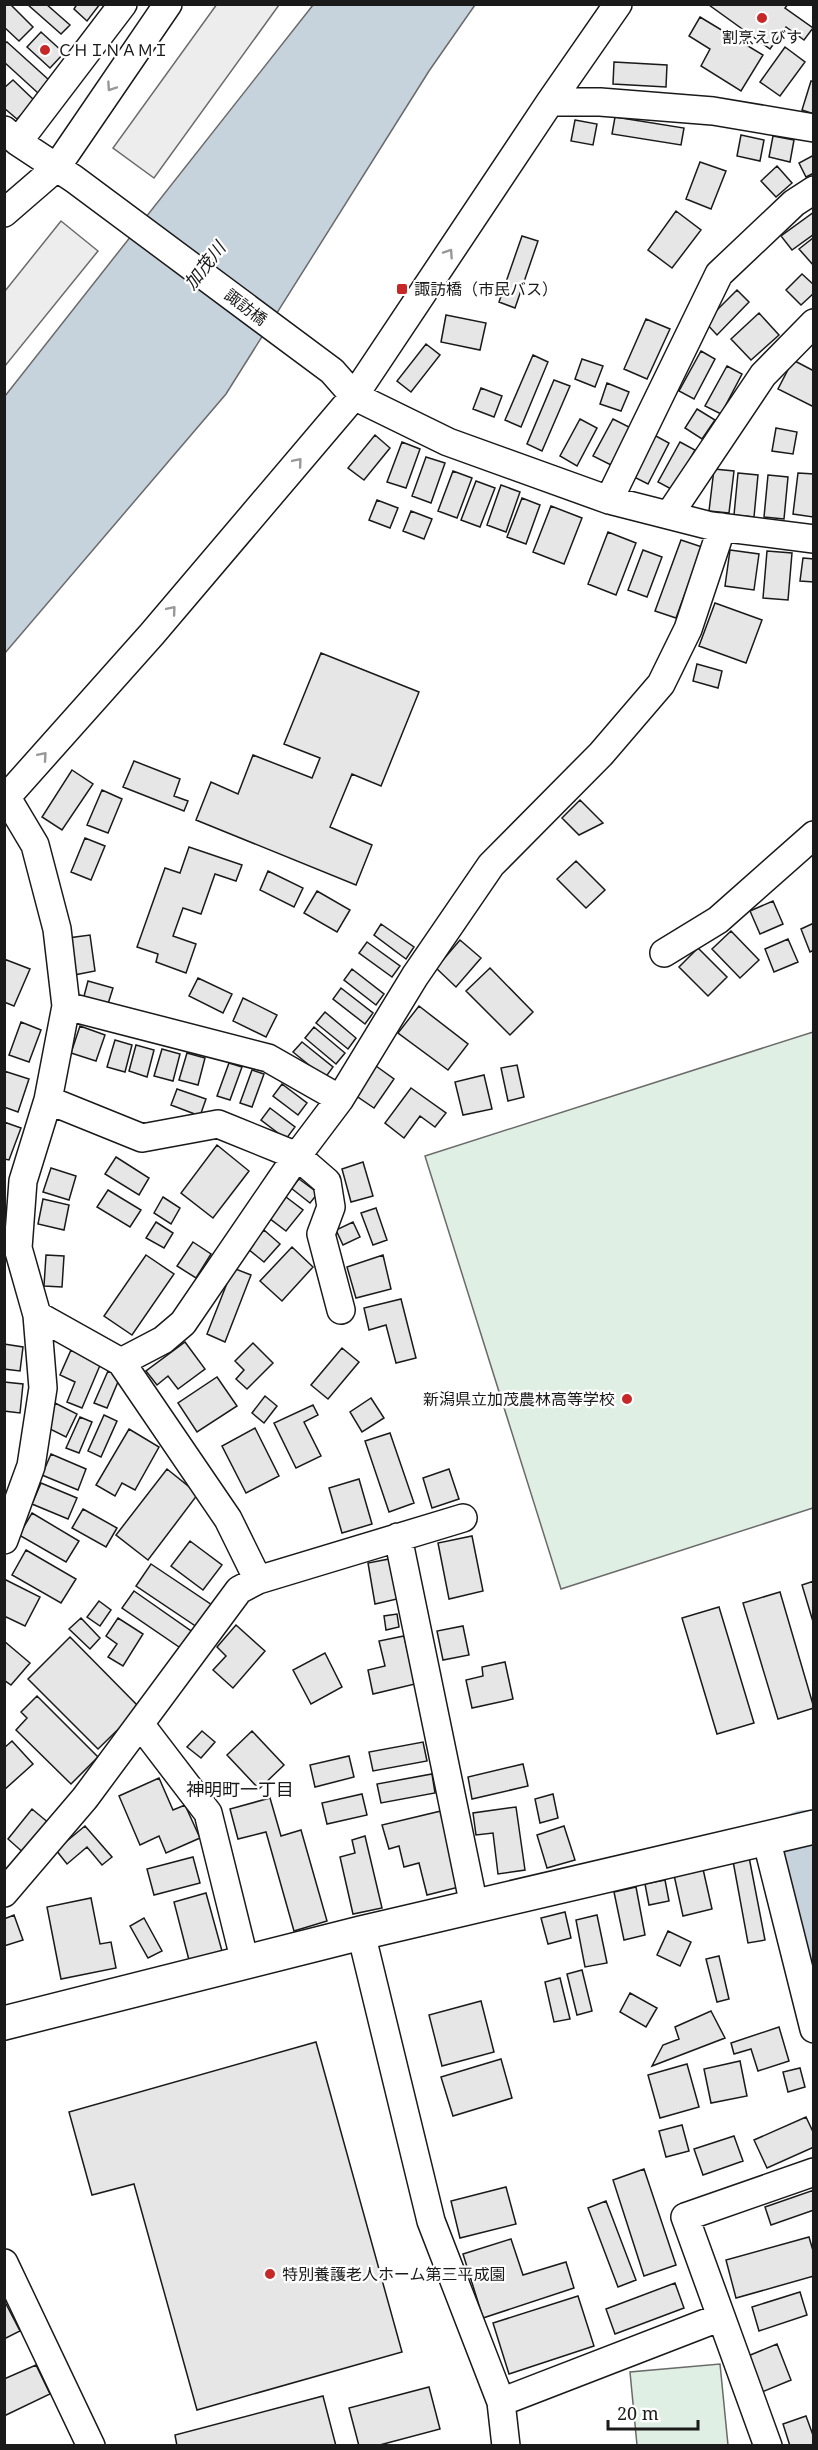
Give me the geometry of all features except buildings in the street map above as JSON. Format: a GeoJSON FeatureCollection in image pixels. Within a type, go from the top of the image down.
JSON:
{"type":"FeatureCollection","features":[{"type":"Feature","properties":{"kind":"street"},"geometry":{"type":"LineString","coordinates":[[11,136],[123,4]]}},
{"type":"Feature","properties":{"kind":"street"},"geometry":{"type":"LineString","coordinates":[[4,213],[65,173],[168,4]]}},
{"type":"Feature","properties":{"kind":"street"},"geometry":{"type":"LineString","coordinates":[[4,1540],[31,1466],[43,1388],[37,1315],[18,1248],[14,1178],[48,1100],[66,1006],[57,929],[35,845],[6,799],[152,634],[354,396],[618,4]]}},
{"type":"Feature","properties":{"kind":"street"},"geometry":{"type":"LineString","coordinates":[[550,102],[600,102],[713,111],[813,128]]}},
{"type":"Feature","properties":{"kind":"street","name":"諏訪橋"},"geometry":{"type":"LineString","coordinates":[[11,136],[65,173],[332,371],[354,396]]}},
{"type":"Feature","properties":{"kind":"street"},"geometry":{"type":"LineString","coordinates":[[609,501],[719,274],[794,203],[813,190]]}},
{"type":"Feature","properties":{"kind":"street"},"geometry":{"type":"LineString","coordinates":[[669,515],[763,375],[813,323]]}},
{"type":"Feature","properties":{"kind":"street"},"geometry":{"type":"LineString","coordinates":[[354,396],[448,442],[609,501],[722,527],[813,539]]}},
{"type":"Feature","properties":{"kind":"street"},"geometry":{"type":"LineString","coordinates":[[121,1362],[163,1340],[183,1323],[339,1098],[415,976],[492,865],[601,754],[661,684],[688,629],[722,527]]}},
{"type":"Feature","properties":{"kind":"street"},"geometry":{"type":"LineString","coordinates":[[664,953],[718,920],[813,835]]}},
{"type":"Feature","properties":{"kind":"street"},"geometry":{"type":"LineString","coordinates":[[66,1006],[268,1058],[339,1098]]}},
{"type":"Feature","properties":{"kind":"street"},"geometry":{"type":"LineString","coordinates":[[48,1100],[142,1138],[218,1124],[297,1156],[327,1182],[331,1207],[321,1234],[341,1310]]}},
{"type":"Feature","properties":{"kind":"street"},"geometry":{"type":"LineString","coordinates":[[37,1315],[121,1362],[228,1519],[258,1580]]}},
{"type":"Feature","properties":{"kind":"street"},"geometry":{"type":"LineString","coordinates":[[4,1893],[86,1798],[239,1590],[258,1580],[463,1518]]}},
{"type":"Feature","properties":{"kind":"street"},"geometry":{"type":"LineString","coordinates":[[398,1537],[474,1906]]}},
{"type":"Feature","properties":{"kind":"street"},"geometry":{"type":"LineString","coordinates":[[140,1724],[208,1813],[244,1962]]}},
{"type":"Feature","properties":{"kind":"street"},"geometry":{"type":"LineString","coordinates":[[4,2023],[125,1995],[361,1933],[813,1827]]}},
{"type":"Feature","properties":{"kind":"street"},"geometry":{"type":"LineString","coordinates":[[765,1838],[813,2029]]}},
{"type":"Feature","properties":{"kind":"street"},"geometry":{"type":"LineString","coordinates":[[361,1933],[431,2221],[501,2402],[506,2445]]}},
{"type":"Feature","properties":{"kind":"street"},"geometry":{"type":"LineString","coordinates":[[768,2445],[685,2217],[813,2172]]}},
{"type":"Feature","properties":{"kind":"street"},"geometry":{"type":"LineString","coordinates":[[4,2263],[91,2445]]}},
{"type":"Feature","properties":{"kind":"street"},"geometry":{"type":"LineString","coordinates":[[501,2402],[721,2317]]}},
{"type":"Feature","properties":{"kind":"green space"},"geometry":{"type":"Polygon","coordinates":[[[813,1032],[813,1508],[561,1589],[425,1156],[813,1032]]]}},
{"type":"Feature","properties":{"kind":"green space"},"geometry":{"type":"Polygon","coordinates":[[[720,2364],[728,2445],[637,2445],[630,2372],[720,2364]]]}},
{"type":"Feature","properties":{"kind":"shaded area"},"geometry":{"type":"Polygon","coordinates":[[[217,4],[279,5],[154,178],[113,148],[217,4]]]}},
{"type":"Feature","properties":{"kind":"shaded area"},"geometry":{"type":"Polygon","coordinates":[[[61,221],[98,251],[5,366],[5,291],[61,221]]]}},
{"type":"Feature","properties":{"kind":"water","name":"加茂川"},"geometry":{"type":"Polygon","coordinates":[[[313,5],[475,5],[429,71],[226,394],[5,653],[5,396],[313,5]]]}},
{"type":"Feature","properties":{"kind":"waterway"},"geometry":{"type":"LineString","coordinates":[[804,1837],[789,1864],[814,1972]]}},
{"type":"Feature","properties":{"kind":"place","name":"割烹えびす"},"geometry":{"type":"Point","coordinates":[762,18]}},
{"type":"Feature","properties":{"kind":"place","name":"ＣＨＩＮＡＭＩ"},"geometry":{"type":"Point","coordinates":[45,50]}},
{"type":"Feature","properties":{"kind":"place","name":"諏訪橋（市民バス）"},"geometry":{"type":"Point","coordinates":[402,289]}},
{"type":"Feature","properties":{"kind":"place","name":"新潟県立加茂農林高等学校"},"geometry":{"type":"Point","coordinates":[627,1399]}},
{"type":"Feature","properties":{"kind":"place","name":"特別養護老人ホーム第三平成園"},"geometry":{"type":"Point","coordinates":[270,2274]}},
{"type":"Feature","properties":{"kind":"district","name":"神明町一丁目"},"geometry":{"type":"Point","coordinates":[240,1790]}}]}
